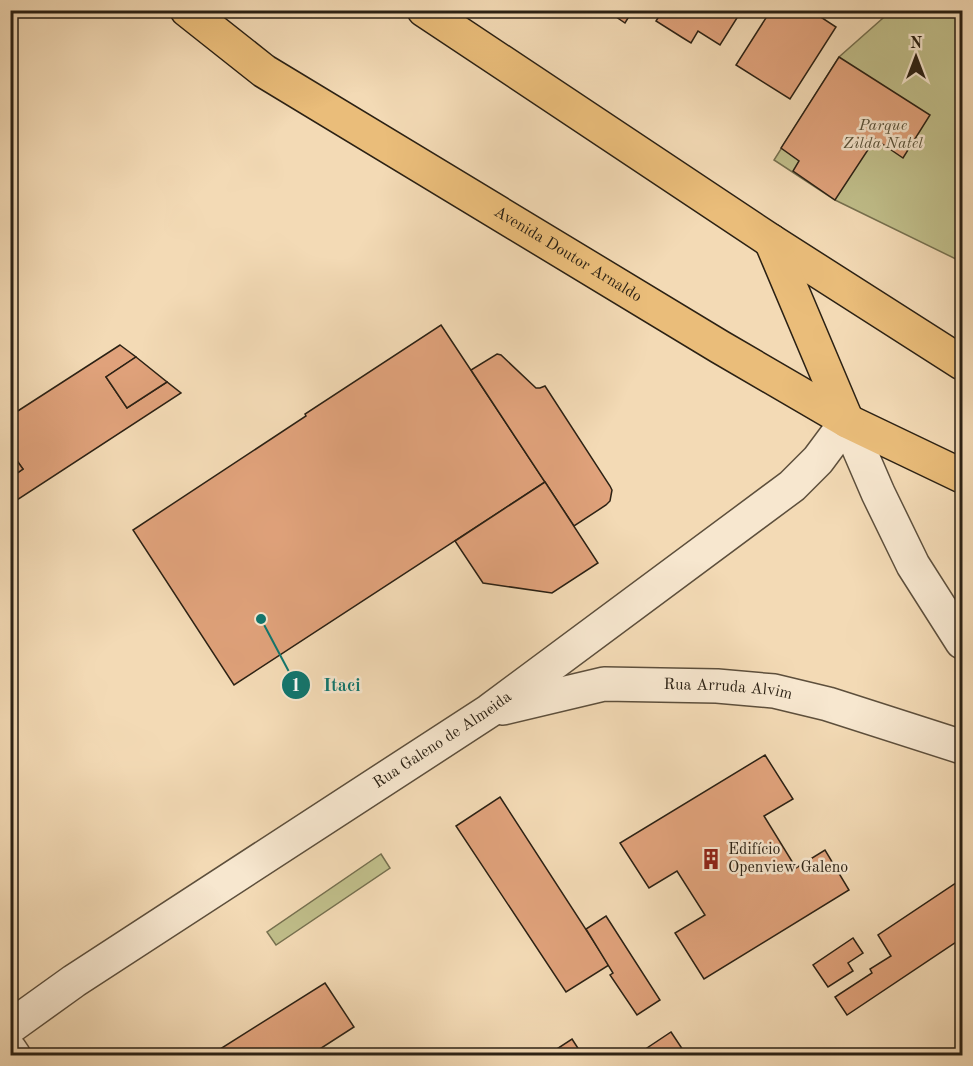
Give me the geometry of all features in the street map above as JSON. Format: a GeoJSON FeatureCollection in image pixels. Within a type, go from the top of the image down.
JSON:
{"type":"FeatureCollection","features":[{"type":"Feature","properties":{"kind":"main road","name":"Avenida Doutor Arnaldo"},"geometry":{"type":"LineString","coordinates":[[187,10],[264,71],[720,347],[847,421],[963,476]]}},
{"type":"Feature","properties":{"kind":"main road"},"geometry":{"type":"LineString","coordinates":[[424,10],[771,242],[963,363]]}},
{"type":"Feature","properties":{"kind":"main road"},"geometry":{"type":"LineString","coordinates":[[771,242],[847,421]]}},
{"type":"Feature","properties":{"kind":"street"},"geometry":{"type":"LineString","coordinates":[[847,421],[913,566],[963,642]]}},
{"type":"Feature","properties":{"kind":"street","name":"Rua Galeno de Almeida"},"geometry":{"type":"LineString","coordinates":[[10,1027],[74,981],[489,711],[792,486],[818,460],[847,421]]}},
{"type":"Feature","properties":{"kind":"street","name":"Rua Arruda Alvim"},"geometry":{"type":"LineString","coordinates":[[489,711],[604,684],[717,686],[774,691],[801,697],[963,747]]}},
{"type":"Feature","properties":{"kind":"street"},"geometry":{"type":"LineString","coordinates":[[10,1050],[14,1056]]}},
{"type":"Feature","properties":{"kind":"green space","name":"Parque Zilda Natel"},"geometry":{"type":"Polygon","coordinates":[[[891,11],[962,11],[962,262],[835,200],[774,160],[839,57],[891,11]]]}},
{"type":"Feature","properties":{"kind":"green space"},"geometry":{"type":"Polygon","coordinates":[[[381,854],[390,868],[276,945],[267,932],[381,854]]]}},
{"type":"Feature","properties":{"kind":"building"},"geometry":{"type":"Polygon","coordinates":[[[606,10],[633,10],[625,23],[606,10]]]}},
{"type":"Feature","properties":{"kind":"building"},"geometry":{"type":"Polygon","coordinates":[[[663,10],[742,10],[720,45],[698,31],[691,43],[656,21],[663,10]]]}},
{"type":"Feature","properties":{"kind":"building"},"geometry":{"type":"Polygon","coordinates":[[[771,10],[818,10],[816,14],[836,27],[790,99],[736,65],[771,10]]]}},
{"type":"Feature","properties":{"kind":"building"},"geometry":{"type":"Polygon","coordinates":[[[839,57],[930,115],[903,158],[875,139],[835,200],[793,171],[799,161],[781,148],[839,57]]]}},
{"type":"Feature","properties":{"kind":"building"},"geometry":{"type":"Polygon","coordinates":[[[441,325],[545,482],[234,685],[133,530],[441,325]]]}},
{"type":"Feature","properties":{"kind":"building"},"geometry":{"type":"Polygon","coordinates":[[[120,345],[136,357],[106,377],[127,408],[167,382],[181,393],[17,500],[10,490],[10,478],[23,469],[10,451],[10,416],[120,345]]]}},
{"type":"Feature","properties":{"kind":"building"},"geometry":{"type":"Polygon","coordinates":[[[497,354],[501,355],[536,388],[545,386],[612,490],[610,501],[606,505],[574,526],[471,370],[497,354]]]}},
{"type":"Feature","properties":{"kind":"building"},"geometry":{"type":"Polygon","coordinates":[[[136,357],[167,382],[127,408],[106,377],[136,357]]]}},
{"type":"Feature","properties":{"kind":"building"},"geometry":{"type":"Polygon","coordinates":[[[10,451],[23,469],[10,478],[10,451]]]}},
{"type":"Feature","properties":{"kind":"building"},"geometry":{"type":"Polygon","coordinates":[[[545,482],[598,563],[552,593],[483,583],[455,541],[545,482]]]}},
{"type":"Feature","properties":{"kind":"building","name":"Edifício Openview Galeno"},"geometry":{"type":"Polygon","coordinates":[[[765,755],[793,799],[764,816],[796,868],[825,850],[849,890],[704,979],[675,933],[705,915],[677,871],[649,888],[620,843],[765,755]]]}},
{"type":"Feature","properties":{"kind":"building"},"geometry":{"type":"Polygon","coordinates":[[[500,797],[609,965],[566,992],[456,826],[500,797]]]}},
{"type":"Feature","properties":{"kind":"building"},"geometry":{"type":"Polygon","coordinates":[[[962,879],[962,938],[847,1015],[835,997],[872,973],[870,969],[891,956],[878,935],[962,879]]]}},
{"type":"Feature","properties":{"kind":"building"},"geometry":{"type":"Polygon","coordinates":[[[606,916],[660,1000],[637,1015],[610,975],[613,973],[586,929],[606,916]]]}},
{"type":"Feature","properties":{"kind":"building"},"geometry":{"type":"Polygon","coordinates":[[[853,938],[863,953],[848,963],[853,971],[828,987],[813,965],[853,938]]]}},
{"type":"Feature","properties":{"kind":"building"},"geometry":{"type":"Polygon","coordinates":[[[325,983],[354,1027],[309,1056],[209,1056],[325,983]]]}},
{"type":"Feature","properties":{"kind":"building"},"geometry":{"type":"Polygon","coordinates":[[[671,1032],[687,1056],[635,1056],[671,1032]]]}},
{"type":"Feature","properties":{"kind":"building"},"geometry":{"type":"Polygon","coordinates":[[[572,1039],[583,1056],[546,1056],[572,1039]]]}},
{"type":"Feature","properties":{"kind":"place","name":"Itaci"},"geometry":{"type":"Point","coordinates":[261,619]}},
{"type":"Feature","properties":{"kind":"place","name":"Edifício Openview Galeno"},"geometry":{"type":"Point","coordinates":[711,859]}}]}
